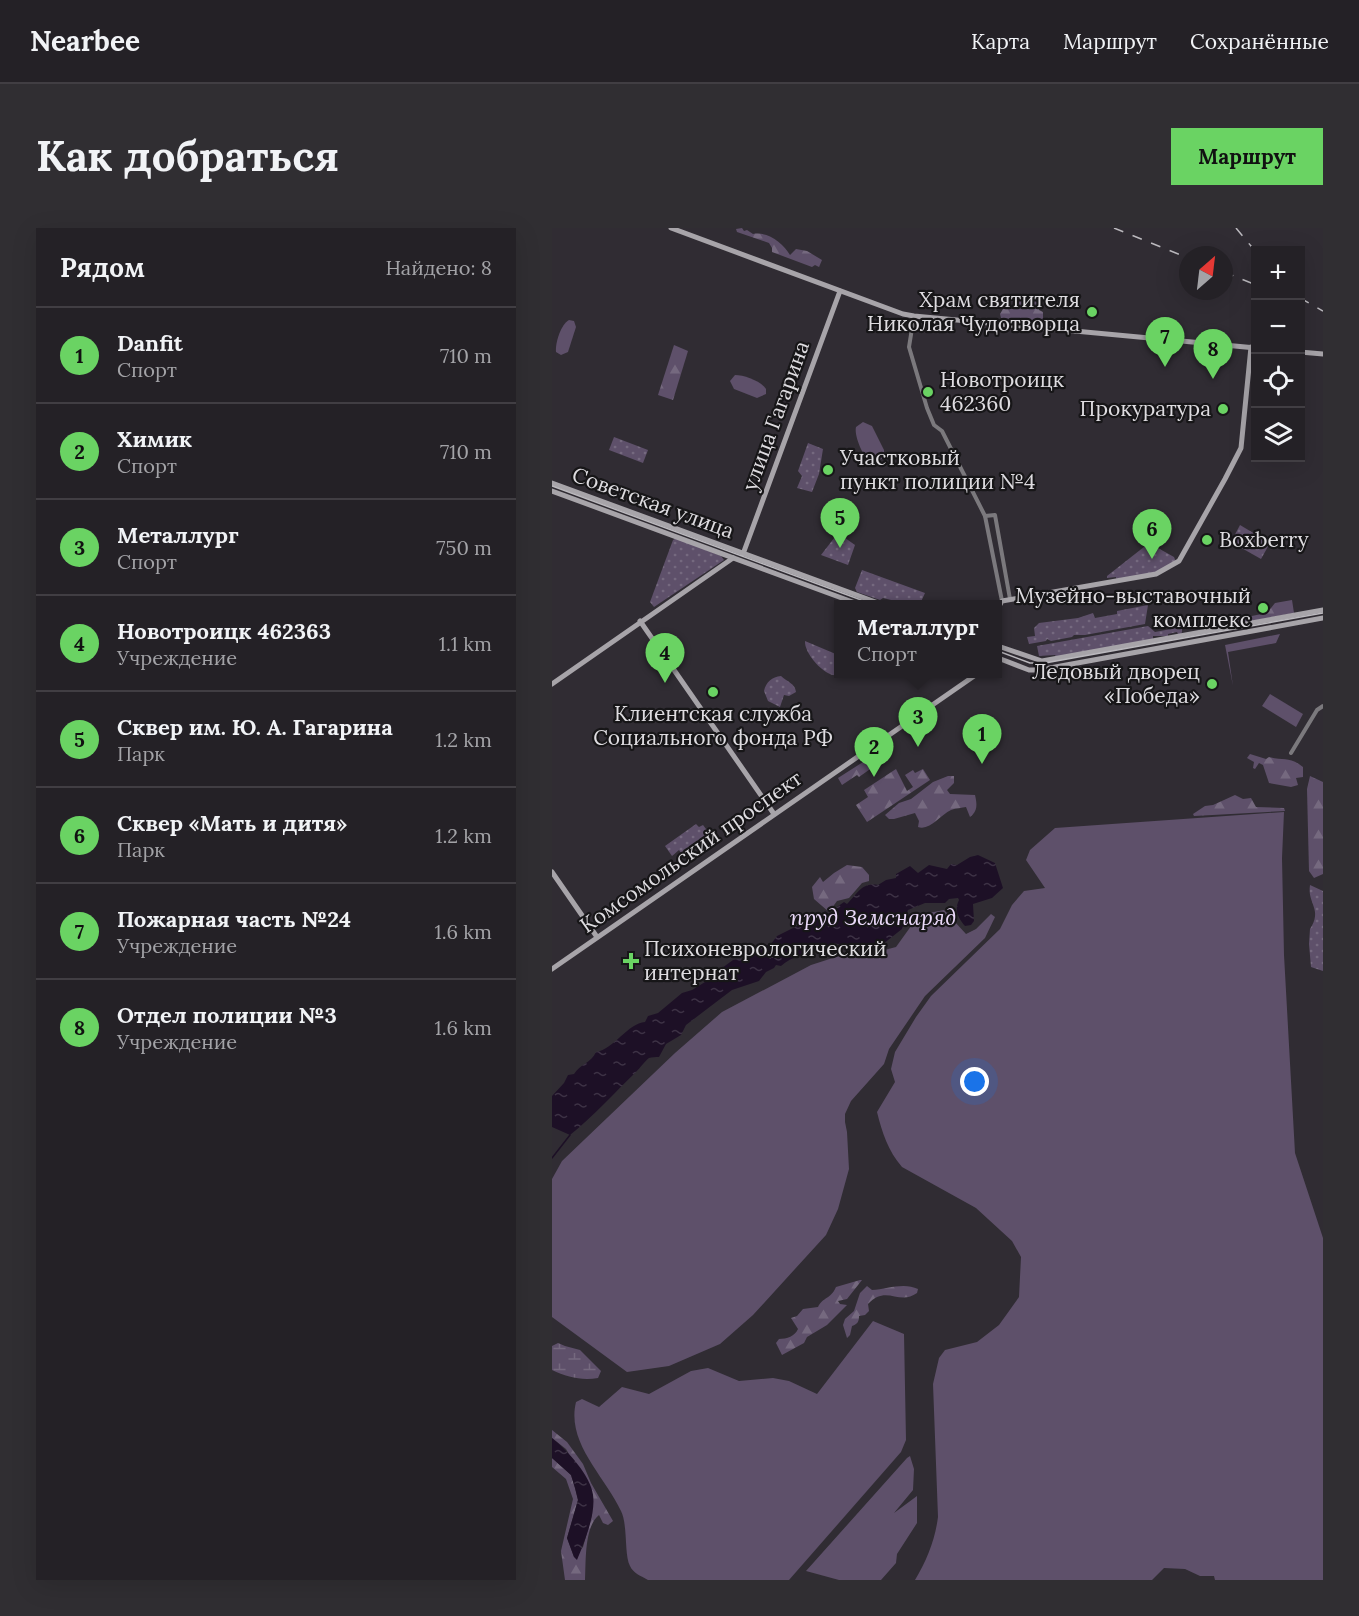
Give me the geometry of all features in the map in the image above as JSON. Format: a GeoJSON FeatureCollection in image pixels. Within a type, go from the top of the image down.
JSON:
{"type":"FeatureCollection","features":[{"type":"Feature","properties":{"kind":"main road"},"geometry":{"type":"LineString","coordinates":[[671,228],[914,316],[1251,348]]}},
{"type":"Feature","properties":{"kind":"main road","name":"улица Гагарина"},"geometry":{"type":"LineString","coordinates":[[743,554],[840,291]]}},
{"type":"Feature","properties":{"kind":"main road"},"geometry":{"type":"LineString","coordinates":[[1305,352],[1323,354]]}},
{"type":"Feature","properties":{"kind":"main road"},"geometry":{"type":"LineString","coordinates":[[1002,601],[1156,574],[1179,561],[1241,448],[1252,354]]}},
{"type":"Feature","properties":{"kind":"main road","name":"Советская улица"},"geometry":{"type":"LineString","coordinates":[[552,483],[870,600]]}},
{"type":"Feature","properties":{"kind":"main road","name":"Советская улица"},"geometry":{"type":"LineString","coordinates":[[552,492],[847,600]]}},
{"type":"Feature","properties":{"kind":"main road","name":"Советская улица"},"geometry":{"type":"LineString","coordinates":[[733,558],[743,554]]}},
{"type":"Feature","properties":{"kind":"main road"},"geometry":{"type":"LineString","coordinates":[[552,684],[733,558]]}},
{"type":"Feature","properties":{"kind":"main road"},"geometry":{"type":"LineString","coordinates":[[1002,647],[1042,661],[1323,610]]}},
{"type":"Feature","properties":{"kind":"main road"},"geometry":{"type":"LineString","coordinates":[[1002,659],[1029,670],[1039,670],[1323,618]]}},
{"type":"Feature","properties":{"kind":"main road"},"geometry":{"type":"LineString","coordinates":[[640,621],[774,814]]}},
{"type":"Feature","properties":{"kind":"main road"},"geometry":{"type":"LineString","coordinates":[[1002,664],[1012,663]]}},
{"type":"Feature","properties":{"kind":"main road","name":"Комсомольский проспект"},"geometry":{"type":"LineString","coordinates":[[552,969],[971,678]]}},
{"type":"Feature","properties":{"kind":"main road"},"geometry":{"type":"LineString","coordinates":[[552,872],[597,937]]}},
{"type":"Feature","properties":{"kind":"street"},"geometry":{"type":"LineString","coordinates":[[914,316],[909,346],[927,408],[934,425],[942,431],[985,516],[1002,600]]}},
{"type":"Feature","properties":{"kind":"street"},"geometry":{"type":"LineString","coordinates":[[985,516],[995,514],[1010,599]]}},
{"type":"Feature","properties":{"kind":"street"},"geometry":{"type":"LineString","coordinates":[[1292,753],[1318,709],[1323,705]]}},
{"type":"Feature","properties":{"kind":"green space"},"geometry":{"type":"Polygon","coordinates":[[[742,228],[753,234],[769,236],[783,246],[790,255],[796,249],[807,251],[822,260],[819,267],[815,265],[812,267],[772,252],[769,243],[737,232],[736,229],[742,228]]]}},
{"type":"Feature","properties":{"kind":"green space"},"geometry":{"type":"Polygon","coordinates":[[[1014,295],[1033,299],[1039,304],[1039,310],[1043,312],[1043,322],[1001,318],[1000,314],[1003,309],[1016,309],[1018,304],[1007,300],[1014,295]]]}},
{"type":"Feature","properties":{"kind":"green space"},"geometry":{"type":"Polygon","coordinates":[[[569,320],[574,321],[576,327],[568,352],[561,355],[556,352],[558,339],[563,325],[569,320]]]}},
{"type":"Feature","properties":{"kind":"green space"},"geometry":{"type":"Polygon","coordinates":[[[674,345],[688,351],[673,400],[658,395],[674,345]]]}},
{"type":"Feature","properties":{"kind":"green space"},"geometry":{"type":"Polygon","coordinates":[[[735,375],[760,383],[766,389],[766,394],[757,398],[734,389],[730,381],[735,375]]]}},
{"type":"Feature","properties":{"kind":"green space"},"geometry":{"type":"Polygon","coordinates":[[[863,422],[872,426],[884,450],[884,457],[878,462],[872,463],[868,460],[859,444],[856,427],[863,422]]]}},
{"type":"Feature","properties":{"kind":"green space"},"geometry":{"type":"Polygon","coordinates":[[[614,437],[648,450],[643,463],[609,450],[614,437]]]}},
{"type":"Feature","properties":{"kind":"green space"},"geometry":{"type":"Polygon","coordinates":[[[808,443],[823,449],[819,474],[812,492],[797,488],[802,476],[798,471],[808,443]]]}},
{"type":"Feature","properties":{"kind":"green space"},"geometry":{"type":"Polygon","coordinates":[[[1240,525],[1270,543],[1261,559],[1231,542],[1240,525]]]}},
{"type":"Feature","properties":{"kind":"green space"},"geometry":{"type":"Polygon","coordinates":[[[838,533],[855,545],[848,565],[821,555],[838,533]]]}},
{"type":"Feature","properties":{"kind":"green space"},"geometry":{"type":"Polygon","coordinates":[[[676,538],[721,556],[724,560],[654,607],[650,602],[673,540],[676,538]]]}},
{"type":"Feature","properties":{"kind":"green space"},"geometry":{"type":"Polygon","coordinates":[[[1149,543],[1174,557],[1176,562],[1156,573],[1116,580],[1116,577],[1107,578],[1107,576],[1149,543]]]}},
{"type":"Feature","properties":{"kind":"green space"},"geometry":{"type":"Polygon","coordinates":[[[862,570],[925,593],[922,600],[883,598],[880,600],[857,592],[855,588],[862,570]]]}},
{"type":"Feature","properties":{"kind":"green space"},"geometry":{"type":"Polygon","coordinates":[[[1292,600],[1294,613],[1231,625],[1231,620],[1267,613],[1275,603],[1292,600]]]}},
{"type":"Feature","properties":{"kind":"green space"},"geometry":{"type":"Polygon","coordinates":[[[1148,605],[1145,624],[1074,635],[1051,641],[1047,639],[1029,644],[1027,637],[1035,636],[1034,628],[1039,623],[1078,618],[1093,613],[1095,618],[1148,605]]]}},
{"type":"Feature","properties":{"kind":"green space"},"geometry":{"type":"Polygon","coordinates":[[[1148,626],[1155,632],[1182,627],[1182,632],[1056,657],[1055,655],[1039,656],[1037,646],[1148,626]]]}},
{"type":"Feature","properties":{"kind":"green space"},"geometry":{"type":"Polygon","coordinates":[[[1280,634],[1276,643],[1228,652],[1233,686],[1225,645],[1280,634]]]}},
{"type":"Feature","properties":{"kind":"green space"},"geometry":{"type":"Polygon","coordinates":[[[805,641],[834,653],[834,676],[817,665],[805,641]]]}},
{"type":"Feature","properties":{"kind":"green space"},"geometry":{"type":"Polygon","coordinates":[[[781,676],[792,685],[796,692],[789,696],[784,695],[780,707],[768,701],[764,691],[770,680],[781,676]]]}},
{"type":"Feature","properties":{"kind":"green space"},"geometry":{"type":"Polygon","coordinates":[[[1270,694],[1303,714],[1296,727],[1262,706],[1270,694]]]}},
{"type":"Feature","properties":{"kind":"green space"},"geometry":{"type":"Polygon","coordinates":[[[885,748],[890,755],[859,777],[857,775],[842,785],[838,778],[885,748]]]}},
{"type":"Feature","properties":{"kind":"green space"},"geometry":{"type":"Polygon","coordinates":[[[1250,754],[1266,759],[1269,757],[1294,761],[1303,767],[1303,777],[1296,778],[1298,785],[1291,787],[1269,783],[1263,765],[1259,763],[1255,769],[1253,768],[1254,762],[1247,758],[1250,754]]]}},
{"type":"Feature","properties":{"kind":"green space"},"geometry":{"type":"Polygon","coordinates":[[[896,769],[907,791],[913,787],[905,775],[913,770],[915,773],[923,769],[930,780],[867,822],[856,805],[868,797],[864,790],[896,769]]]}},
{"type":"Feature","properties":{"kind":"green space"},"geometry":{"type":"Polygon","coordinates":[[[954,776],[954,783],[947,790],[950,794],[975,795],[976,807],[970,817],[966,807],[955,809],[947,812],[931,825],[922,828],[918,827],[919,821],[915,813],[894,819],[889,819],[885,815],[899,803],[911,799],[933,782],[954,776]]]}},
{"type":"Feature","properties":{"kind":"green space"},"geometry":{"type":"Polygon","coordinates":[[[1310,776],[1323,782],[1323,874],[1314,878],[1309,871],[1307,789],[1310,776]]]}},
{"type":"Feature","properties":{"kind":"green space"},"geometry":{"type":"Polygon","coordinates":[[[1235,795],[1243,799],[1251,798],[1256,807],[1284,808],[1285,811],[1194,816],[1193,814],[1205,806],[1213,805],[1235,795]]]}},
{"type":"Feature","properties":{"kind":"green space"},"geometry":{"type":"Polygon","coordinates":[[[1284,812],[1282,858],[1284,955],[1295,1153],[1323,1238],[1323,1580],[1215,1580],[1214,1576],[1200,1576],[1185,1569],[1164,1568],[1152,1580],[915,1580],[930,1550],[938,1517],[933,1384],[939,1358],[945,1350],[977,1342],[999,1325],[1019,1297],[1021,1257],[1012,1241],[976,1208],[902,1167],[889,1148],[877,1112],[895,1082],[891,1069],[895,1052],[931,996],[1000,929],[1012,905],[1024,891],[1045,888],[1026,860],[1030,850],[1055,828],[1284,812]]]}},
{"type":"Feature","properties":{"kind":"green space"},"geometry":{"type":"Polygon","coordinates":[[[696,824],[699,827],[703,825],[709,833],[681,853],[679,850],[672,856],[665,846],[696,824]]]}},
{"type":"Feature","properties":{"kind":"green space"},"geometry":{"type":"Polygon","coordinates":[[[847,865],[862,867],[869,875],[869,881],[862,883],[849,898],[837,901],[829,912],[814,899],[812,887],[820,877],[823,882],[847,865]]]}},
{"type":"Feature","properties":{"kind":"green space"},"geometry":{"type":"Polygon","coordinates":[[[1310,885],[1323,891],[1323,971],[1311,967],[1310,929],[1314,922],[1315,911],[1310,885]]]}},
{"type":"Feature","properties":{"kind":"green space"},"geometry":{"type":"Polygon","coordinates":[[[944,910],[966,934],[976,929],[991,914],[995,917],[985,938],[925,996],[889,1049],[884,1064],[851,1101],[845,1114],[849,1169],[838,1209],[826,1235],[753,1315],[720,1344],[669,1366],[627,1372],[552,1317],[552,1179],[562,1161],[675,1053],[722,1012],[811,965],[842,955],[869,954],[896,947],[919,915],[944,910]]]}},
{"type":"Feature","properties":{"kind":"green space"},"geometry":{"type":"Polygon","coordinates":[[[862,1280],[847,1299],[838,1301],[840,1304],[847,1305],[827,1325],[807,1337],[804,1343],[782,1355],[776,1343],[779,1339],[793,1335],[798,1329],[791,1318],[797,1316],[803,1309],[818,1307],[836,1287],[862,1280]]]}},
{"type":"Feature","properties":{"kind":"green space"},"geometry":{"type":"Polygon","coordinates":[[[867,1286],[872,1290],[901,1286],[918,1289],[917,1293],[910,1296],[887,1295],[875,1298],[868,1304],[869,1311],[859,1316],[858,1322],[852,1326],[847,1338],[843,1325],[845,1319],[854,1311],[860,1293],[867,1286]]]}},
{"type":"Feature","properties":{"kind":"green space"},"geometry":{"type":"Polygon","coordinates":[[[873,1321],[904,1334],[906,1440],[901,1452],[789,1580],[648,1580],[633,1571],[628,1561],[625,1524],[621,1511],[589,1459],[577,1431],[574,1417],[576,1402],[582,1399],[599,1407],[622,1387],[649,1394],[691,1371],[708,1368],[739,1381],[773,1378],[789,1381],[817,1394],[873,1321]]]}},
{"type":"Feature","properties":{"kind":"green space"},"geometry":{"type":"Polygon","coordinates":[[[558,1343],[580,1350],[601,1371],[598,1378],[575,1378],[552,1370],[552,1346],[558,1343]]]}},
{"type":"Feature","properties":{"kind":"green space"},"geometry":{"type":"Polygon","coordinates":[[[552,1430],[567,1442],[583,1464],[613,1521],[608,1525],[603,1523],[599,1515],[594,1520],[588,1536],[585,1580],[565,1580],[561,1551],[573,1499],[566,1479],[552,1467],[552,1458],[571,1475],[578,1500],[567,1538],[574,1557],[583,1547],[592,1515],[593,1495],[566,1449],[552,1438],[552,1430]]]}},
{"type":"Feature","properties":{"kind":"green space"},"geometry":{"type":"Polygon","coordinates":[[[910,1456],[914,1469],[913,1490],[894,1513],[917,1496],[917,1523],[897,1554],[896,1563],[881,1580],[839,1580],[806,1571],[907,1458],[910,1456]]]}},
{"type":"Feature","properties":{"kind":"water","name":"пруд Земснаряд"},"geometry":{"type":"Polygon","coordinates":[[[978,855],[995,863],[1003,888],[992,898],[973,904],[974,921],[971,925],[965,926],[959,917],[958,898],[949,899],[945,903],[925,903],[908,910],[902,929],[883,944],[875,946],[862,943],[842,945],[834,943],[821,950],[815,948],[781,966],[776,965],[759,981],[732,990],[686,1025],[681,1035],[666,1044],[659,1057],[648,1059],[570,1135],[552,1127],[552,1096],[568,1075],[574,1074],[596,1052],[609,1046],[639,1023],[645,1022],[648,1016],[658,1013],[682,993],[705,982],[715,969],[722,968],[733,960],[748,958],[761,947],[771,944],[777,936],[799,925],[800,922],[808,921],[813,915],[821,917],[825,911],[835,917],[834,909],[844,902],[847,904],[864,887],[878,885],[896,878],[896,874],[910,866],[918,873],[929,865],[947,869],[951,864],[957,865],[978,855]]]}},
{"type":"Feature","properties":{"kind":"water"},"geometry":{"type":"Polygon","coordinates":[[[552,1438],[571,1456],[583,1472],[593,1495],[591,1519],[577,1560],[567,1538],[578,1500],[571,1475],[552,1458],[552,1438]]]}},
{"type":"Feature","properties":{"kind":"waterway"},"geometry":{"type":"LineString","coordinates":[[552,1158],[570,1135]]}},
{"type":"Feature","properties":{"kind":"tram line"},"geometry":{"type":"LineString","coordinates":[[552,486],[861,600]]}},
{"type":"Feature","properties":{"kind":"tram line"},"geometry":{"type":"LineString","coordinates":[[1002,652],[1030,663],[1045,663],[1323,613]]}},
{"type":"Feature","properties":{"kind":"railway"},"geometry":{"type":"LineString","coordinates":[[1114,228],[1179,254]]}},
{"type":"Feature","properties":{"kind":"railway"},"geometry":{"type":"LineString","coordinates":[[1236,228],[1251,246]]}},
{"type":"Feature","properties":{"kind":"railway"},"geometry":{"type":"LineString","coordinates":[[1233,276],[1251,283]]}},
{"type":"Feature","properties":{"kind":"railway"},"geometry":{"type":"LineString","coordinates":[[1304,300],[1323,311]]}},
{"type":"Feature","properties":{"kind":"place","name":"Храм святителя Николая Чудотворца"},"geometry":{"type":"Point","coordinates":[1092,312]}},
{"type":"Feature","properties":{"kind":"place","name":"Пожарная часть №24"},"geometry":{"type":"Point","coordinates":[1165,367]}},
{"type":"Feature","properties":{"kind":"place","name":"Отдел полиции №3"},"geometry":{"type":"Point","coordinates":[1213,379]}},
{"type":"Feature","properties":{"kind":"place","name":"Новотроицк 462360"},"geometry":{"type":"Point","coordinates":[928,392]}},
{"type":"Feature","properties":{"kind":"place","name":"Прокуратура"},"geometry":{"type":"Point","coordinates":[1223,409]}},
{"type":"Feature","properties":{"kind":"place","name":"Участковый пункт полиции №4"},"geometry":{"type":"Point","coordinates":[828,470]}},
{"type":"Feature","properties":{"kind":"place","name":"Boxberry"},"geometry":{"type":"Point","coordinates":[1207,540]}},
{"type":"Feature","properties":{"kind":"place","name":"Сквер им. Ю. А. Гагарина"},"geometry":{"type":"Point","coordinates":[840,548]}},
{"type":"Feature","properties":{"kind":"place","name":"Сквер «Мать и дитя»"},"geometry":{"type":"Point","coordinates":[1152,559]}},
{"type":"Feature","properties":{"kind":"place","name":"Музейно-выставочный комплекс"},"geometry":{"type":"Point","coordinates":[1263,608]}},
{"type":"Feature","properties":{"kind":"place","name":"Новотроицк 462363"},"geometry":{"type":"Point","coordinates":[665,683]}},
{"type":"Feature","properties":{"kind":"place","name":"Ледовый дворец «Победа»"},"geometry":{"type":"Point","coordinates":[1212,684]}},
{"type":"Feature","properties":{"kind":"place","name":"Клиентская служба Социального фонда РФ"},"geometry":{"type":"Point","coordinates":[713,692]}},
{"type":"Feature","properties":{"kind":"place","name":"Металлург"},"geometry":{"type":"Point","coordinates":[918,747]}},
{"type":"Feature","properties":{"kind":"place","name":"Danfit"},"geometry":{"type":"Point","coordinates":[982,764]}},
{"type":"Feature","properties":{"kind":"place","name":"Химик"},"geometry":{"type":"Point","coordinates":[874,777]}},
{"type":"Feature","properties":{"kind":"place","name":"Психоневрологический интернат"},"geometry":{"type":"Point","coordinates":[631,961]}}]}
